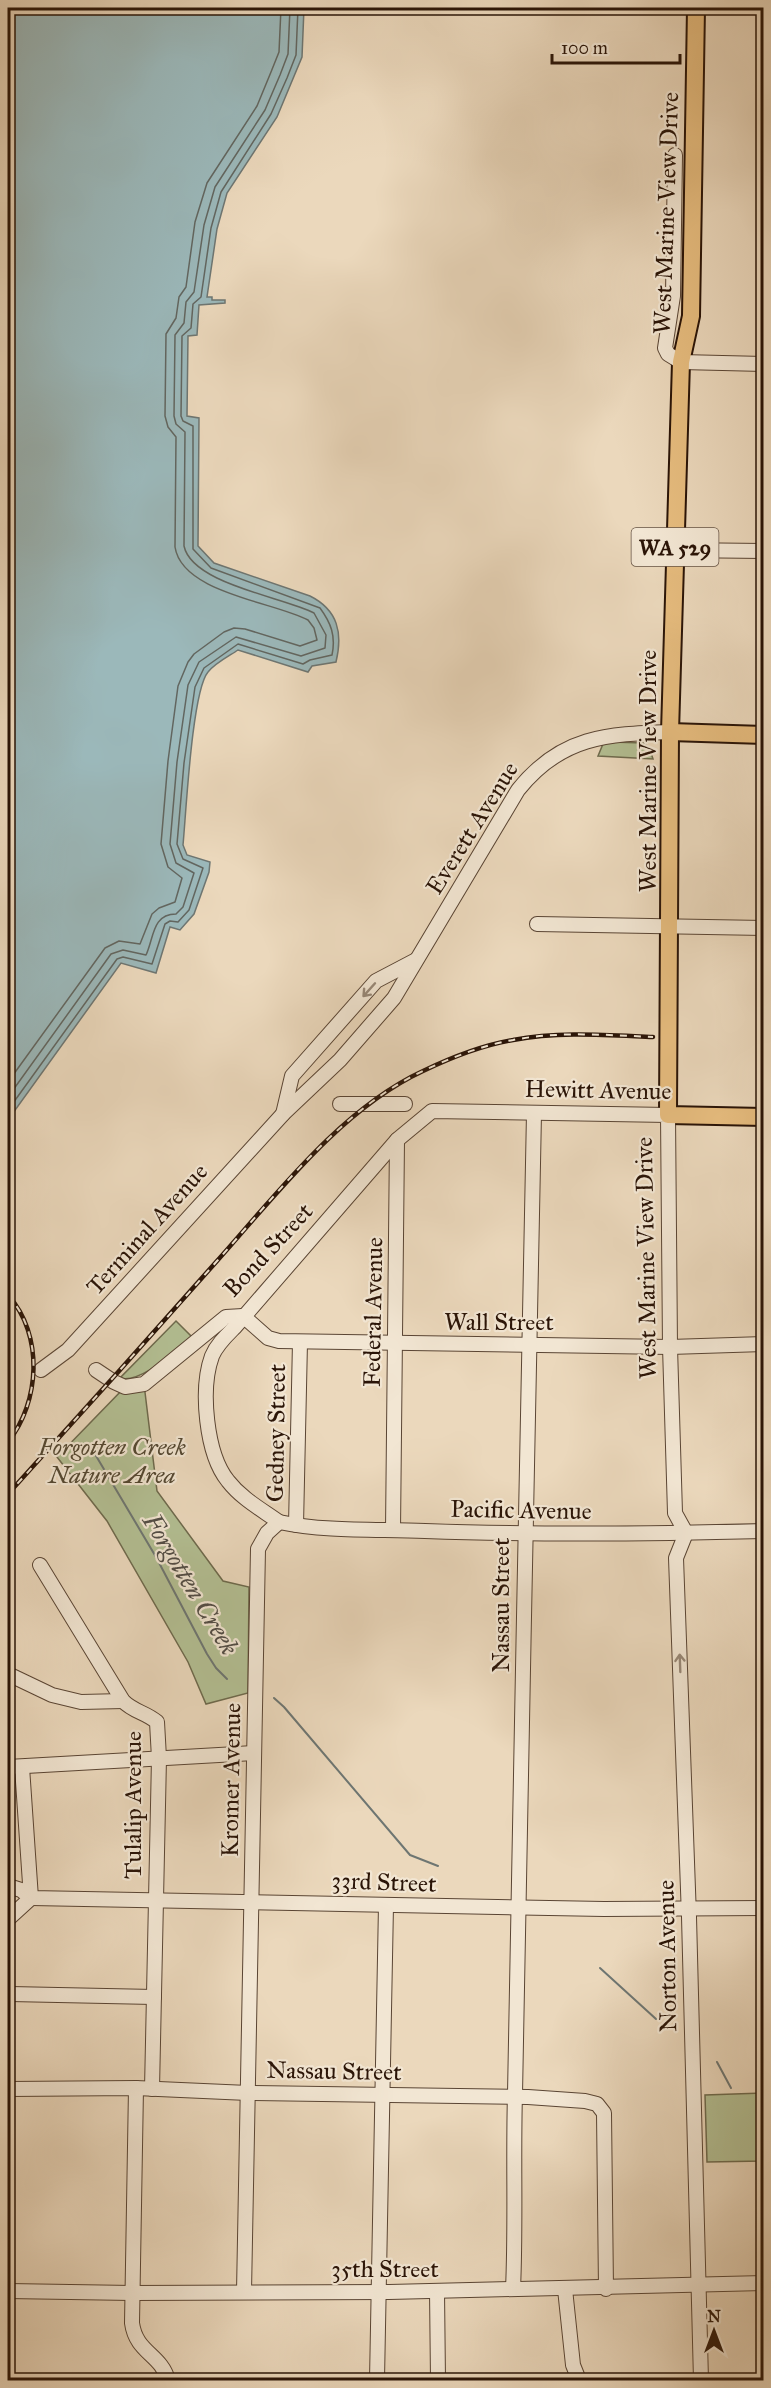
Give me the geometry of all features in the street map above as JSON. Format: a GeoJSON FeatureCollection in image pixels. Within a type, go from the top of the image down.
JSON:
{"type":"FeatureCollection","features":[{"type":"Feature","properties":{"kind":"main road","name":"West Marine View Drive"},"geometry":{"type":"LineString","coordinates":[[668,1115],[671,927],[670,732],[681,362],[691,316],[696,8]]}},
{"type":"Feature","properties":{"kind":"main road","name":"Everett Avenue"},"geometry":{"type":"LineString","coordinates":[[670,732],[764,735]]}},
{"type":"Feature","properties":{"kind":"main road","name":"Hewitt Avenue"},"geometry":{"type":"LineString","coordinates":[[668,1115],[764,1117]]}},
{"type":"Feature","properties":{"kind":"street"},"geometry":{"type":"LineString","coordinates":[[675,155],[673,296],[665,339],[668,354],[681,362],[764,364]]}},
{"type":"Feature","properties":{"kind":"street"},"geometry":{"type":"LineString","coordinates":[[675,550],[764,551]]}},
{"type":"Feature","properties":{"kind":"street","name":"Everett Avenue"},"geometry":{"type":"LineString","coordinates":[[418,959],[518,790],[533,770],[552,756],[576,744],[618,735],[670,732]]}},
{"type":"Feature","properties":{"kind":"street"},"geometry":{"type":"LineString","coordinates":[[537,924],[764,928]]}},
{"type":"Feature","properties":{"kind":"street","name":"Terminal Avenue"},"geometry":{"type":"LineString","coordinates":[[283,1114],[292,1076],[376,981],[418,959]]}},
{"type":"Feature","properties":{"kind":"street","name":"Terminal Avenue"},"geometry":{"type":"LineString","coordinates":[[41,1370],[68,1350],[283,1114],[340,1060],[394,998],[418,959]]}},
{"type":"Feature","properties":{"kind":"street"},"geometry":{"type":"LineString","coordinates":[[321,1044],[340,1060]]}},
{"type":"Feature","properties":{"kind":"street"},"geometry":{"type":"LineString","coordinates":[[340,1104],[405,1104]]}},
{"type":"Feature","properties":{"kind":"street","name":"Hewitt Avenue"},"geometry":{"type":"LineString","coordinates":[[397,1140],[432,1111],[668,1115]]}},
{"type":"Feature","properties":{"kind":"street","name":"Nassau Street"},"geometry":{"type":"LineString","coordinates":[[513,2289],[515,2097],[521,1907],[524,1533],[534,1113]]}},
{"type":"Feature","properties":{"kind":"street","name":"West Marine View Drive"},"geometry":{"type":"LineString","coordinates":[[668,1115],[670,1347],[675,1513],[686,1533]]}},
{"type":"Feature","properties":{"kind":"street","name":"Bond Street"},"geometry":{"type":"LineString","coordinates":[[96,1370],[125,1388],[144,1384],[226,1317],[243,1316],[397,1140]]}},
{"type":"Feature","properties":{"kind":"street","name":"Federal Avenue"},"geometry":{"type":"LineString","coordinates":[[393,1530],[397,1140]]}},
{"type":"Feature","properties":{"kind":"street"},"geometry":{"type":"LineString","coordinates":[[243,1316],[236,1327],[221,1341],[212,1356],[208,1383],[209,1433],[215,1457],[228,1481],[249,1502],[279,1522]]}},
{"type":"Feature","properties":{"kind":"street","name":"Wall Street"},"geometry":{"type":"LineString","coordinates":[[243,1316],[268,1338],[279,1341],[670,1347],[764,1344]]}},
{"type":"Feature","properties":{"kind":"street","name":"Gedney Street"},"geometry":{"type":"LineString","coordinates":[[296,1525],[300,1342]]}},
{"type":"Feature","properties":{"kind":"street","name":"Pacific Avenue"},"geometry":{"type":"LineString","coordinates":[[279,1522],[296,1525],[393,1530],[524,1533],[764,1531]]}},
{"type":"Feature","properties":{"kind":"street","name":"Kromer Avenue"},"geometry":{"type":"LineString","coordinates":[[244,2292],[258,1550],[267,1533],[279,1522]]}},
{"type":"Feature","properties":{"kind":"street","name":"Norton Avenue"},"geometry":{"type":"LineString","coordinates":[[686,1533],[676,1558],[689,1910],[701,2380]]}},
{"type":"Feature","properties":{"kind":"street","name":"Tulalip Avenue"},"geometry":{"type":"LineString","coordinates":[[40,1565],[123,1701],[133,1711],[149,1715],[157,1722],[159,1758],[152,2089]]}},
{"type":"Feature","properties":{"kind":"street"},"geometry":{"type":"LineString","coordinates":[[8,1674],[52,1695],[81,1702],[123,1701]]}},
{"type":"Feature","properties":{"kind":"street"},"geometry":{"type":"LineString","coordinates":[[8,1919],[17,1892],[15,1767],[254,1753]]}},
{"type":"Feature","properties":{"kind":"street","name":"33rd Street"},"geometry":{"type":"LineString","coordinates":[[17,1892],[156,1900],[386,1905],[689,1910],[764,1908]]}},
{"type":"Feature","properties":{"kind":"street"},"geometry":{"type":"LineString","coordinates":[[377,2380],[386,1905]]}},
{"type":"Feature","properties":{"kind":"street"},"geometry":{"type":"LineString","coordinates":[[8,1998],[154,1997]]}},
{"type":"Feature","properties":{"kind":"street","name":"Nassau Street"},"geometry":{"type":"LineString","coordinates":[[8,2088],[136,2088],[515,2097],[585,2101],[597,2104],[604,2113],[606,2289]]}},
{"type":"Feature","properties":{"kind":"street"},"geometry":{"type":"LineString","coordinates":[[136,2088],[133,2334],[140,2346],[158,2361],[168,2380]]}},
{"type":"Feature","properties":{"kind":"street","name":"35th Street"},"geometry":{"type":"LineString","coordinates":[[8,2291],[379,2292],[606,2289],[764,2283]]}},
{"type":"Feature","properties":{"kind":"street"},"geometry":{"type":"LineString","coordinates":[[565,2289],[573,2365],[579,2380]]}},
{"type":"Feature","properties":{"kind":"street"},"geometry":{"type":"LineString","coordinates":[[437,2291],[438,2380]]}},
{"type":"Feature","properties":{"kind":"green space"},"geometry":{"type":"Polygon","coordinates":[[[611,742],[644,743],[653,759],[598,756],[603,744],[611,742]]]}},
{"type":"Feature","properties":{"kind":"green space"},"geometry":{"type":"Polygon","coordinates":[[[176,1321],[193,1338],[148,1371],[138,1376],[120,1378],[176,1321]]]}},
{"type":"Feature","properties":{"kind":"green space","name":"Forgotten Creek Nature Area"},"geometry":{"type":"Polygon","coordinates":[[[144,1384],[157,1491],[223,1581],[249,1587],[248,1693],[206,1704],[188,1662],[107,1521],[57,1457],[125,1387],[144,1384]]]}},
{"type":"Feature","properties":{"kind":"green space"},"geometry":{"type":"Polygon","coordinates":[[[763,2093],[763,2161],[707,2162],[705,2095],[763,2093]]]}},
{"type":"Feature","properties":{"kind":"water"},"geometry":{"type":"Polygon","coordinates":[[[8,8],[304,8],[302,57],[277,117],[227,193],[217,229],[207,297],[212,297],[212,300],[225,300],[225,303],[199,305],[197,335],[188,336],[187,416],[199,418],[198,546],[214,563],[310,596],[319,602],[332,615],[339,641],[336,662],[312,666],[308,672],[238,650],[208,672],[202,684],[194,727],[183,845],[187,855],[210,862],[209,872],[194,914],[180,930],[170,927],[156,973],[121,963],[8,1120],[8,8]]]}},
{"type":"Feature","properties":{"kind":"waterway","name":"Forgotten Creek"},"geometry":{"type":"LineString","coordinates":[[89,1444],[156,1557],[207,1654],[227,1679]]}},
{"type":"Feature","properties":{"kind":"waterway","name":"Forgotten Creek"},"geometry":{"type":"LineString","coordinates":[[274,1698],[410,1855],[438,1866]]}},
{"type":"Feature","properties":{"kind":"waterway","name":"Forgotten Creek"},"geometry":{"type":"LineString","coordinates":[[600,1968],[656,2019]]}},
{"type":"Feature","properties":{"kind":"waterway","name":"Forgotten Creek"},"geometry":{"type":"LineString","coordinates":[[717,2062],[731,2088]]}},
{"type":"Feature","properties":{"kind":"railway"},"geometry":{"type":"LineString","coordinates":[[8,1494],[286,1182],[337,1130],[393,1087],[444,1061],[502,1042],[530,1037],[565,1035],[653,1037]]}},
{"type":"Feature","properties":{"kind":"railway"},"geometry":{"type":"LineString","coordinates":[[8,1295],[20,1311],[28,1329],[34,1368],[27,1408],[8,1442]]}}]}
